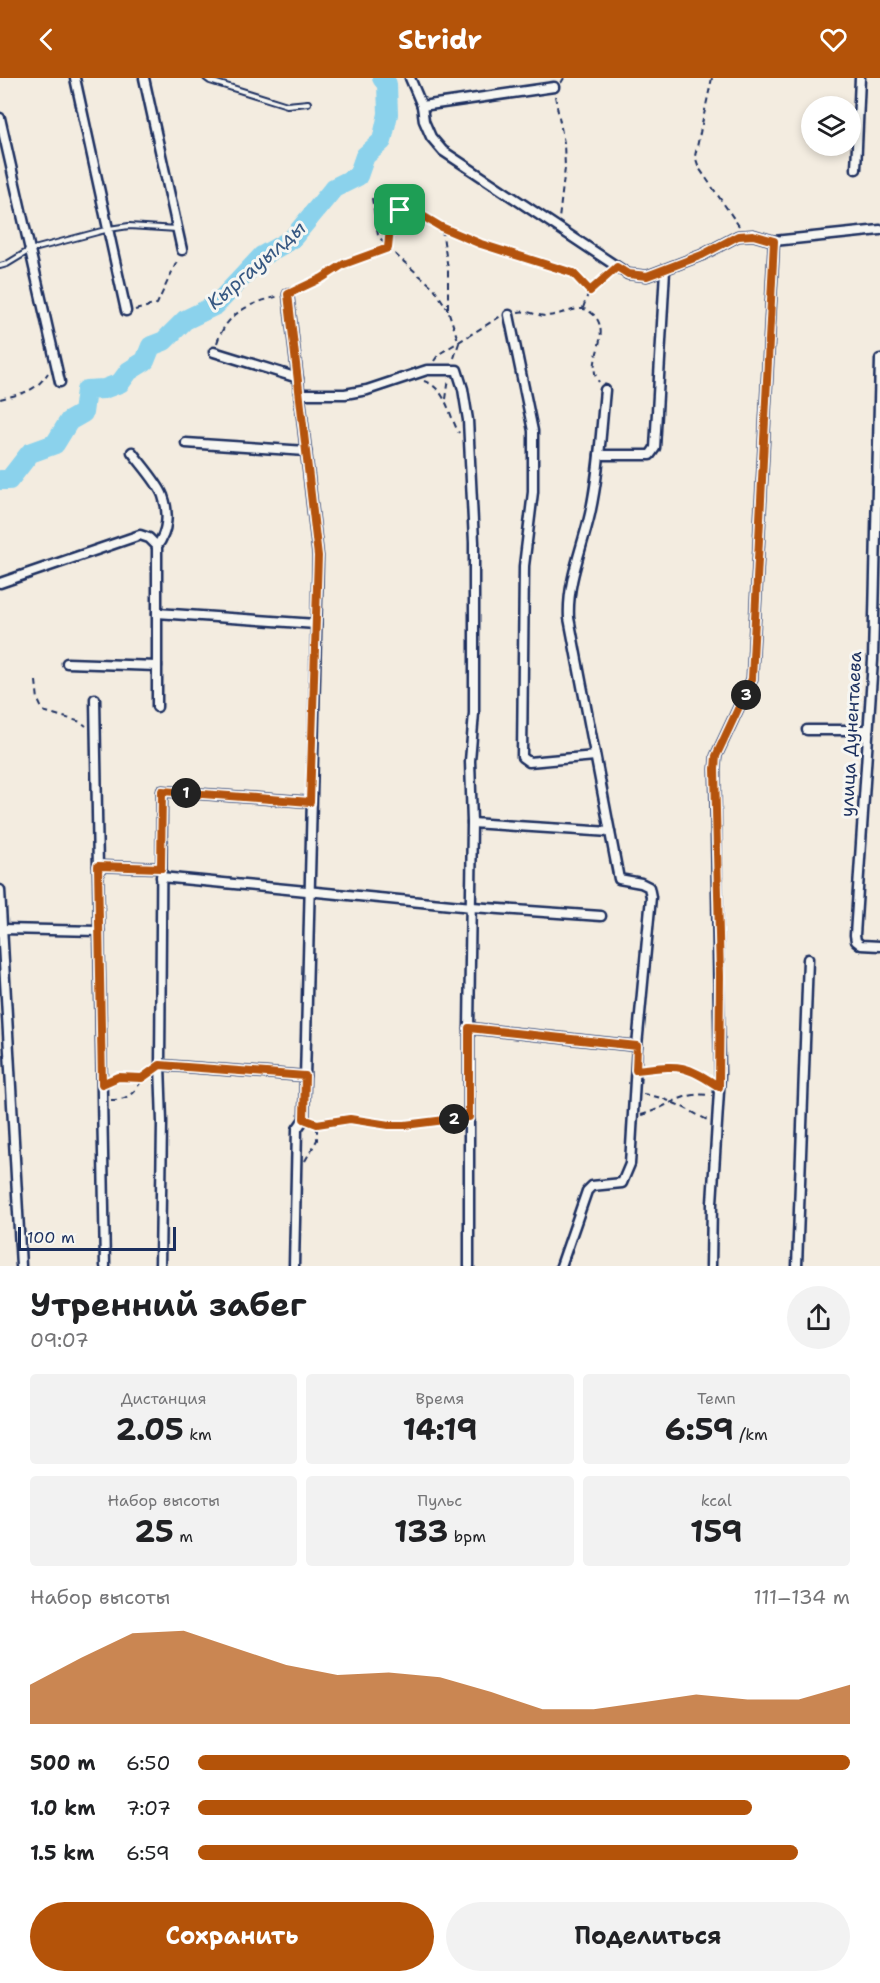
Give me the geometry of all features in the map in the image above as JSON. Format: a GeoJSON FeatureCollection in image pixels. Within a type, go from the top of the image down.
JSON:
{"type":"FeatureCollection","features":[{"type":"Feature","properties":{"kind":"street"},"geometry":{"type":"LineString","coordinates":[[75,78],[126,311]]}},
{"type":"Feature","properties":{"kind":"street"},"geometry":{"type":"LineString","coordinates":[[144,78],[182,250]]}},
{"type":"Feature","properties":{"kind":"street"},"geometry":{"type":"LineString","coordinates":[[410,78],[422,106],[424,122],[431,137],[443,151],[628,274],[647,276],[665,270],[702,255],[738,236],[753,235],[774,241],[880,230]]}},
{"type":"Feature","properties":{"kind":"street"},"geometry":{"type":"LineString","coordinates":[[856,169],[860,78]]}},
{"type":"Feature","properties":{"kind":"street"},"geometry":{"type":"LineString","coordinates":[[422,106],[554,87]]}},
{"type":"Feature","properties":{"kind":"street"},"geometry":{"type":"LineString","coordinates":[[0,118],[60,382]]}},
{"type":"Feature","properties":{"kind":"street"},"geometry":{"type":"LineString","coordinates":[[711,1266],[712,1203],[719,1097],[720,965],[715,769],[716,756],[752,679],[774,241]]}},
{"type":"Feature","properties":{"kind":"street"},"geometry":{"type":"LineString","coordinates":[[599,455],[650,455],[655,448],[665,270]]}},
{"type":"Feature","properties":{"kind":"street"},"geometry":{"type":"LineString","coordinates":[[288,294],[318,556],[310,802],[304,1119],[297,1129],[294,1266]]}},
{"type":"Feature","properties":{"kind":"street"},"geometry":{"type":"LineString","coordinates":[[509,315],[533,431],[533,492],[524,566],[522,757],[529,762],[595,756]]}},
{"type":"Feature","properties":{"kind":"street"},"geometry":{"type":"LineString","coordinates":[[214,352],[298,378]]}},
{"type":"Feature","properties":{"kind":"street","name":"улица Дунентаева"},"geometry":{"type":"LineString","coordinates":[[880,359],[873,660],[855,935],[856,941],[861,945],[880,946]]}},
{"type":"Feature","properties":{"kind":"street"},"geometry":{"type":"LineString","coordinates":[[300,394],[345,394],[367,390],[427,370],[456,370],[463,389],[468,420],[474,542],[474,713],[470,761],[472,907],[469,1028],[469,1266]]}},
{"type":"Feature","properties":{"kind":"street"},"geometry":{"type":"LineString","coordinates":[[561,1266],[587,1191],[592,1186],[622,1183],[630,1164],[637,1046],[651,897],[649,887],[641,883],[619,879],[569,618],[571,582],[590,515],[605,390]]}},
{"type":"Feature","properties":{"kind":"street"},"geometry":{"type":"LineString","coordinates":[[186,443],[306,451]]}},
{"type":"Feature","properties":{"kind":"street"},"geometry":{"type":"LineString","coordinates":[[132,452],[163,495],[167,522],[164,538],[158,546],[157,707]]}},
{"type":"Feature","properties":{"kind":"street"},"geometry":{"type":"LineString","coordinates":[[0,583],[140,535],[149,538],[158,546]]}},
{"type":"Feature","properties":{"kind":"street"},"geometry":{"type":"LineString","coordinates":[[157,613],[316,624]]}},
{"type":"Feature","properties":{"kind":"street"},"geometry":{"type":"LineString","coordinates":[[67,663],[157,666]]}},
{"type":"Feature","properties":{"kind":"street"},"geometry":{"type":"LineString","coordinates":[[95,699],[105,1266]]}},
{"type":"Feature","properties":{"kind":"street"},"geometry":{"type":"LineString","coordinates":[[807,730],[868,730]]}},
{"type":"Feature","properties":{"kind":"street"},"geometry":{"type":"LineString","coordinates":[[160,1266],[162,791],[310,802]]}},
{"type":"Feature","properties":{"kind":"street"},"geometry":{"type":"LineString","coordinates":[[472,823],[610,832]]}},
{"type":"Feature","properties":{"kind":"street"},"geometry":{"type":"LineString","coordinates":[[98,866],[309,892],[602,916]]}},
{"type":"Feature","properties":{"kind":"street"},"geometry":{"type":"LineString","coordinates":[[0,890],[21,1266]]}},
{"type":"Feature","properties":{"kind":"street"},"geometry":{"type":"LineString","coordinates":[[2,929],[99,931]]}},
{"type":"Feature","properties":{"kind":"street"},"geometry":{"type":"LineString","coordinates":[[797,1266],[808,959]]}},
{"type":"Feature","properties":{"kind":"street"},"geometry":{"type":"LineString","coordinates":[[469,1028],[637,1046]]}},
{"type":"Feature","properties":{"kind":"street"},"geometry":{"type":"LineString","coordinates":[[160,1065],[305,1076]]}},
{"type":"Feature","properties":{"kind":"lane"},"geometry":{"type":"LineString","coordinates":[[206,78],[287,105],[308,103]]}},
{"type":"Feature","properties":{"kind":"lane"},"geometry":{"type":"LineString","coordinates":[[0,266],[30,250],[109,230],[129,226],[177,229]]}},
{"type":"Feature","properties":{"kind":"path"},"geometry":{"type":"LineString","coordinates":[[558,227],[565,160],[554,87],[563,82],[564,78]]}},
{"type":"Feature","properties":{"kind":"path"},"geometry":{"type":"LineString","coordinates":[[712,78],[695,156],[699,168],[746,236]]}},
{"type":"Feature","properties":{"kind":"path"},"geometry":{"type":"LineString","coordinates":[[372,198],[378,235],[388,248],[434,288],[448,310],[459,342]]}},
{"type":"Feature","properties":{"kind":"path"},"geometry":{"type":"LineString","coordinates":[[388,248],[391,219],[400,210],[411,209],[441,227],[481,244],[573,273],[590,291]]}},
{"type":"Feature","properties":{"kind":"path"},"geometry":{"type":"LineString","coordinates":[[441,227],[448,269],[448,310]]}},
{"type":"Feature","properties":{"kind":"path"},"geometry":{"type":"LineString","coordinates":[[214,352],[221,329],[238,312],[265,300],[288,294],[322,278],[344,264],[388,248]]}},
{"type":"Feature","properties":{"kind":"path"},"geometry":{"type":"LineString","coordinates":[[126,311],[158,304],[182,250]]}},
{"type":"Feature","properties":{"kind":"path"},"geometry":{"type":"LineString","coordinates":[[583,308],[590,291],[617,267]]}},
{"type":"Feature","properties":{"kind":"path"},"geometry":{"type":"LineString","coordinates":[[427,370],[439,354],[498,317],[524,311],[544,316],[583,308],[593,313],[600,323],[602,339],[596,359],[596,379],[605,390]]}},
{"type":"Feature","properties":{"kind":"path"},"geometry":{"type":"LineString","coordinates":[[0,399],[31,391],[40,385],[56,363]]}},
{"type":"Feature","properties":{"kind":"path"},"geometry":{"type":"LineString","coordinates":[[410,375],[430,383],[446,399],[452,421],[461,437]]}},
{"type":"Feature","properties":{"kind":"path"},"geometry":{"type":"LineString","coordinates":[[36,681],[38,700],[43,711],[81,722],[95,734]]}},
{"type":"Feature","properties":{"kind":"path"},"geometry":{"type":"LineString","coordinates":[[102,1100],[118,1100],[134,1093],[142,1078],[160,1065]]}},
{"type":"Feature","properties":{"kind":"path"},"geometry":{"type":"LineString","coordinates":[[636,1070],[677,1066],[689,1068],[719,1087]]}},
{"type":"Feature","properties":{"kind":"path"},"geometry":{"type":"LineString","coordinates":[[102,1084],[118,1077],[142,1078]]}},
{"type":"Feature","properties":{"kind":"path"},"geometry":{"type":"LineString","coordinates":[[634,1093],[655,1095],[717,1125]]}},
{"type":"Feature","properties":{"kind":"path"},"geometry":{"type":"LineString","coordinates":[[633,1117],[658,1110],[672,1102],[696,1094],[719,1097]]}},
{"type":"Feature","properties":{"kind":"path"},"geometry":{"type":"LineString","coordinates":[[304,1119],[317,1124],[350,1119],[405,1125],[469,1117]]}},
{"type":"Feature","properties":{"kind":"path"},"geometry":{"type":"LineString","coordinates":[[296,1168],[307,1160],[317,1140],[317,1124]]}},
{"type":"Feature","properties":{"kind":"waterway","name":"Кыргауылды"},"geometry":{"type":"LineString","coordinates":[[0,480],[9,480],[30,453],[55,444],[69,421],[83,413],[86,390],[104,389],[120,383],[129,371],[145,361],[151,346],[164,341],[185,320],[216,305],[262,256],[292,239],[334,188],[358,176],[365,156],[382,141],[388,114],[387,84],[382,78]]}},
{"type":"Feature","properties":{"kind":"route"},"geometry":{"type":"LineString","coordinates":[[411,209],[441,227],[481,244],[573,273],[590,291],[617,267],[628,274],[647,276],[702,255],[738,236],[753,235],[774,241],[752,679],[716,756],[715,769],[720,976],[719,1087],[689,1068],[677,1066],[636,1070],[637,1046],[469,1028],[469,1117],[405,1125],[350,1119],[317,1124],[304,1119],[305,1076],[160,1065],[142,1078],[118,1077],[102,1084],[98,866],[161,868],[162,791],[310,802],[318,556],[288,294],[322,278],[344,264],[388,248],[391,219],[400,210],[411,209]]}}]}
